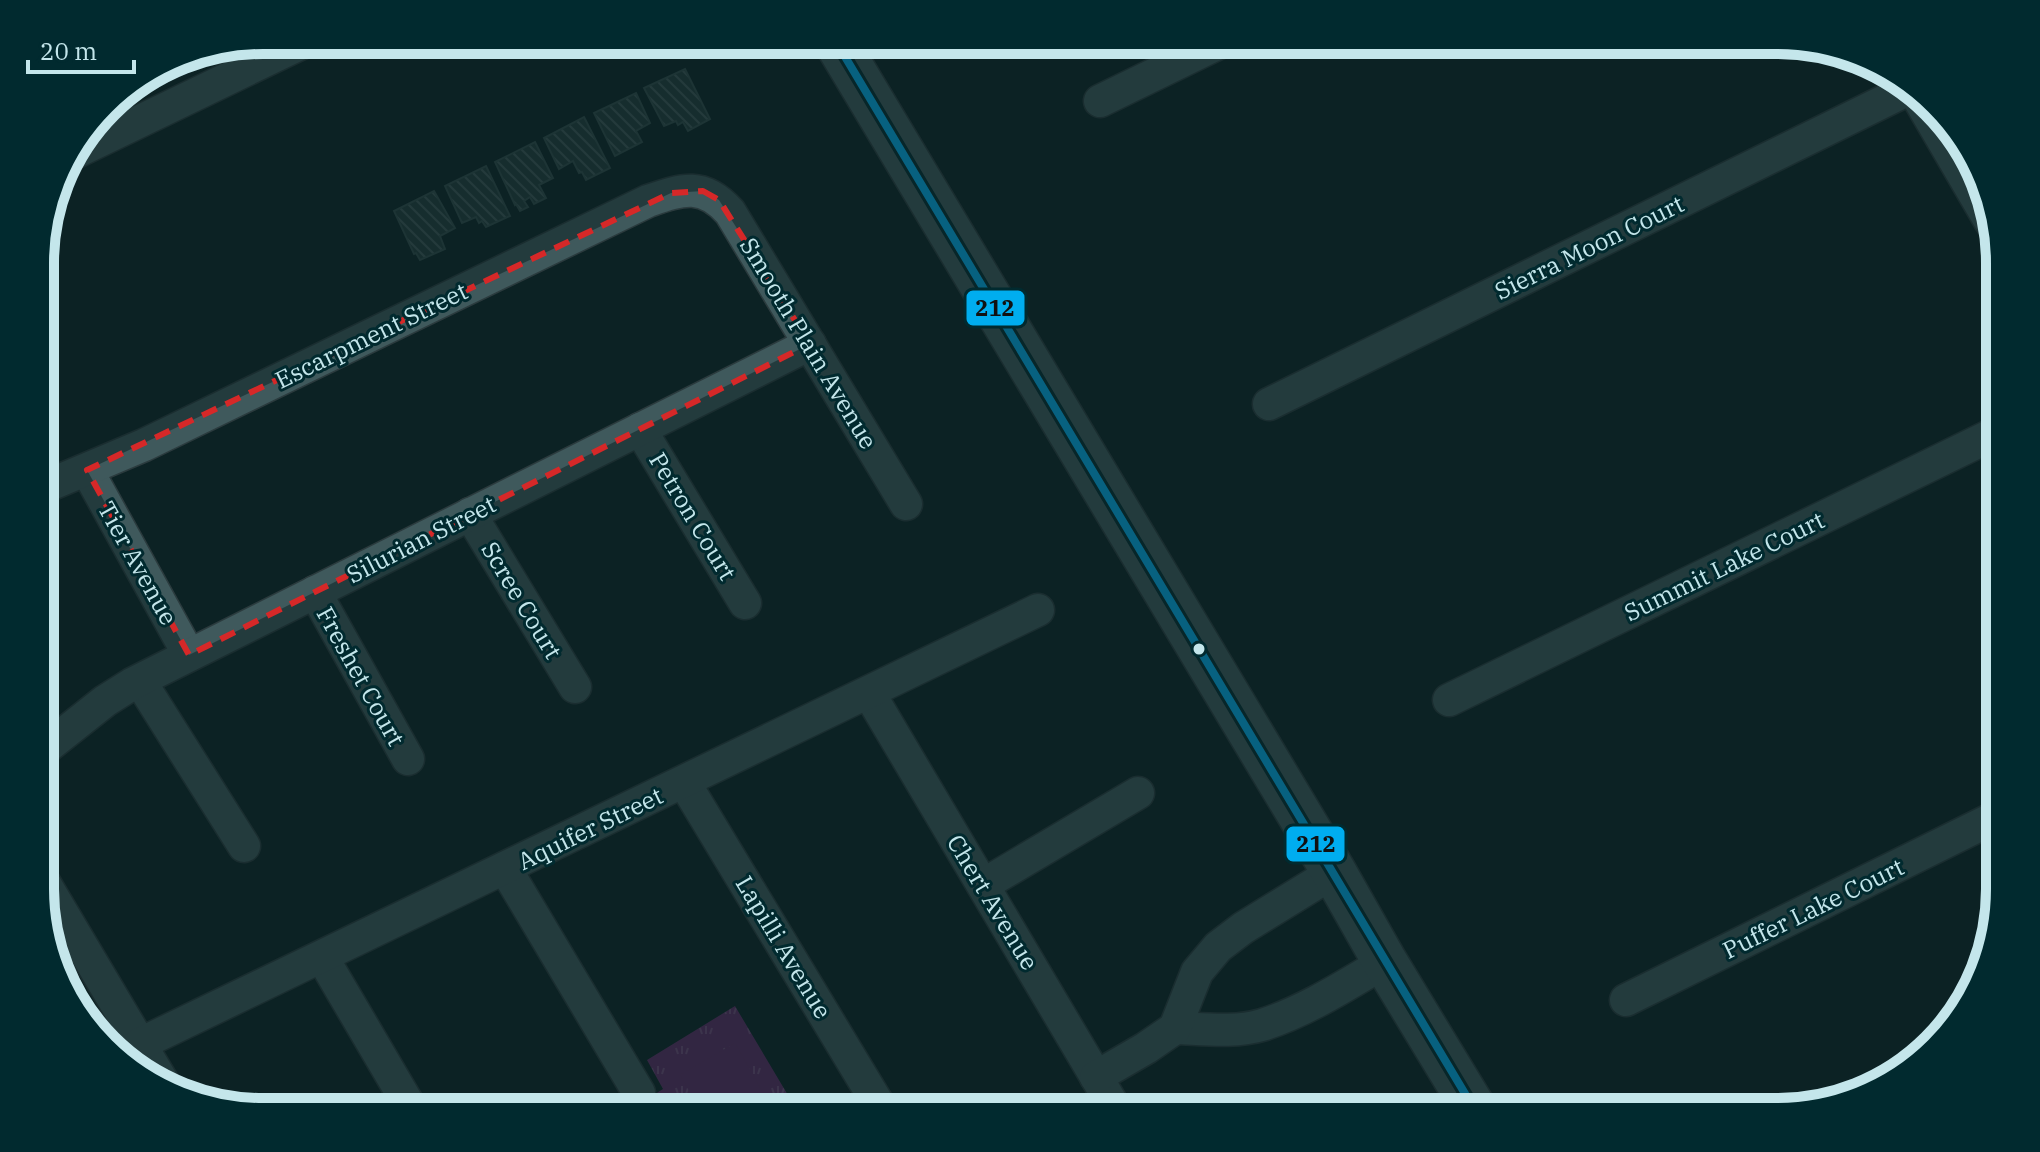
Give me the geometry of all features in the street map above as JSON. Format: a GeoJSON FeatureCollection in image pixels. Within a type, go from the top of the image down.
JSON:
{"type":"FeatureCollection","features":[{"type":"Feature","properties":{"kind":"main road"},"geometry":{"type":"LineString","coordinates":[[843,54],[1468,1098]]}},
{"type":"Feature","properties":{"kind":"street"},"geometry":{"type":"LineString","coordinates":[[91,145],[279,54]]}},
{"type":"Feature","properties":{"kind":"street"},"geometry":{"type":"LineString","coordinates":[[1100,101],[1196,54]]}},
{"type":"Feature","properties":{"kind":"street","name":"Sierra Moon Court"},"geometry":{"type":"LineString","coordinates":[[1269,404],[1899,94]]}},
{"type":"Feature","properties":{"kind":"street"},"geometry":{"type":"LineString","coordinates":[[1935,126],[1974,194]]}},
{"type":"Feature","properties":{"kind":"street","name":"Smooth Plain Avenue"},"geometry":{"type":"LineString","coordinates":[[703,191],[719,200],[730,212],[906,504]]}},
{"type":"Feature","properties":{"kind":"street","name":"Escarpment Street"},"geometry":{"type":"LineString","coordinates":[[54,483],[144,445],[648,201],[671,193],[703,191]]}},
{"type":"Feature","properties":{"kind":"street","name":"Silurian Street"},"geometry":{"type":"LineString","coordinates":[[54,741],[105,701],[189,655],[810,344]]}},
{"type":"Feature","properties":{"kind":"street","name":"Petron Court"},"geometry":{"type":"LineString","coordinates":[[640,429],[745,603]]}},
{"type":"Feature","properties":{"kind":"street","name":"Summit Lake Court"},"geometry":{"type":"LineString","coordinates":[[1449,700],[1986,438]]}},
{"type":"Feature","properties":{"kind":"street","name":"Tier Avenue"},"geometry":{"type":"LineString","coordinates":[[87,470],[189,655]]}},
{"type":"Feature","properties":{"kind":"street","name":"Scree Court"},"geometry":{"type":"LineString","coordinates":[[470,514],[575,687]]}},
{"type":"Feature","properties":{"kind":"street","name":"Freshet Court"},"geometry":{"type":"LineString","coordinates":[[315,592],[408,759]]}},
{"type":"Feature","properties":{"kind":"street","name":"Aquifer Street"},"geometry":{"type":"LineString","coordinates":[[140,1044],[1038,610]]}},
{"type":"Feature","properties":{"kind":"street"},"geometry":{"type":"LineString","coordinates":[[140,681],[244,846]]}},
{"type":"Feature","properties":{"kind":"street","name":"Chert Avenue"},"geometry":{"type":"LineString","coordinates":[[869,693],[1109,1098]]}},
{"type":"Feature","properties":{"kind":"street","name":"Lapilli Avenue"},"geometry":{"type":"LineString","coordinates":[[684,782],[875,1098]]}},
{"type":"Feature","properties":{"kind":"street"},"geometry":{"type":"LineString","coordinates":[[983,885],[1138,793]]}},
{"type":"Feature","properties":{"kind":"street","name":"Puffer Lake Court"},"geometry":{"type":"LineString","coordinates":[[1626,1000],[1986,822]]}},
{"type":"Feature","properties":{"kind":"street"},"geometry":{"type":"LineString","coordinates":[[505,868],[639,1093]]}},
{"type":"Feature","properties":{"kind":"street"},"geometry":{"type":"LineString","coordinates":[[1096,1077],[1175,1028],[1197,972],[1218,947],[1334,872]]}},
{"type":"Feature","properties":{"kind":"street"},"geometry":{"type":"LineString","coordinates":[[55,901],[154,1067]]}},
{"type":"Feature","properties":{"kind":"street"},"geometry":{"type":"LineString","coordinates":[[322,957],[405,1098]]}},
{"type":"Feature","properties":{"kind":"street"},"geometry":{"type":"LineString","coordinates":[[1175,1028],[1224,1030],[1260,1025],[1299,1010],[1385,962]]}},
{"type":"Feature","properties":{"kind":"highlighted area"},"geometry":{"type":"Polygon","coordinates":[[[703,191],[719,200],[810,344],[189,655],[87,470],[671,193],[703,191]]]}},
{"type":"Feature","properties":{"kind":"green space"},"geometry":{"type":"Polygon","coordinates":[[[735,1006],[790,1098],[649,1098],[663,1089],[647,1060],[735,1006]]]}},
{"type":"Feature","properties":{"kind":"green space"},"geometry":{"type":"Polygon","coordinates":[[[735,1043],[766,1098],[693,1098],[680,1075],[735,1043]]]}},
{"type":"Feature","properties":{"kind":"building"},"geometry":{"type":"Polygon","coordinates":[[[685,69],[710,119],[688,131],[683,122],[678,125],[676,121],[664,126],[644,88],[685,69]]]}},
{"type":"Feature","properties":{"kind":"building"},"geometry":{"type":"Polygon","coordinates":[[[636,93],[650,123],[636,131],[642,142],[615,156],[594,113],[636,93]]]}},
{"type":"Feature","properties":{"kind":"building"},"geometry":{"type":"Polygon","coordinates":[[[584,117],[610,168],[586,180],[573,161],[559,169],[544,138],[584,117]]]}},
{"type":"Feature","properties":{"kind":"building"},"geometry":{"type":"Polygon","coordinates":[[[535,142],[553,178],[539,185],[546,198],[534,204],[530,197],[524,201],[528,207],[520,211],[495,162],[535,142]]]}},
{"type":"Feature","properties":{"kind":"building"},"geometry":{"type":"Polygon","coordinates":[[[486,166],[510,216],[486,227],[476,217],[462,223],[445,186],[486,166]]]}},
{"type":"Feature","properties":{"kind":"building"},"geometry":{"type":"Polygon","coordinates":[[[434,191],[455,228],[440,236],[445,249],[420,260],[414,254],[394,211],[434,191]]]}},
{"type":"Feature","properties":{"kind":"transit line","name":"212"},"geometry":{"type":"LineString","coordinates":[[843,54],[1468,1098]]}}]}
